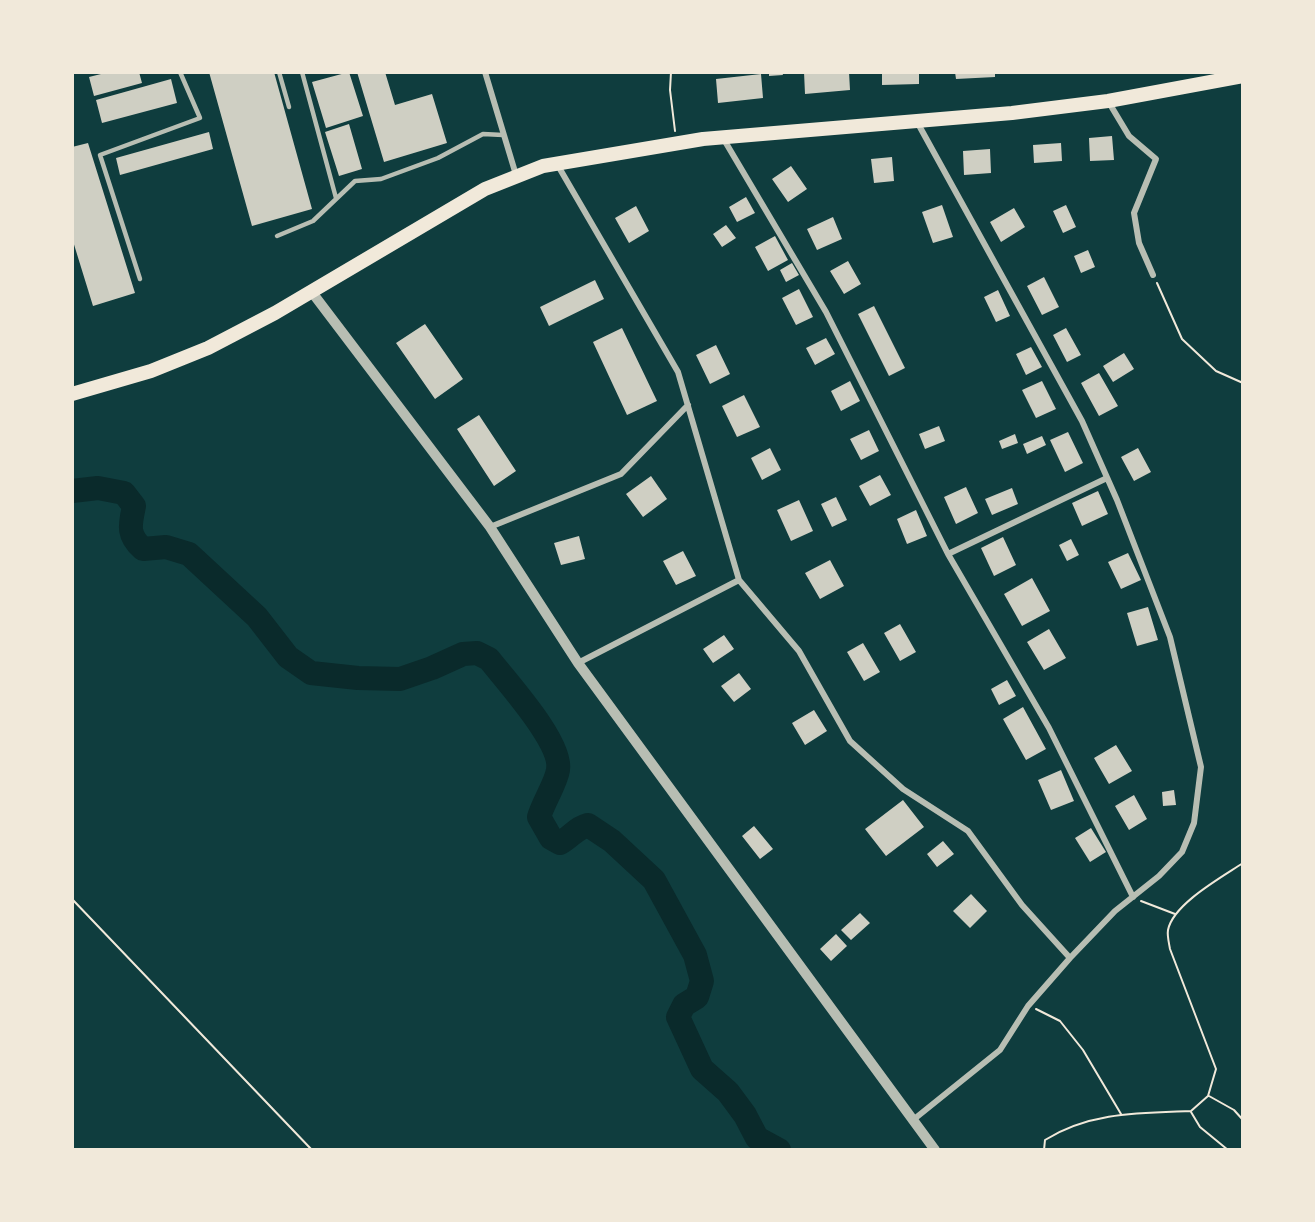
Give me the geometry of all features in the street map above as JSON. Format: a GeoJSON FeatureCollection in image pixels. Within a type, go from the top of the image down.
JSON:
{"type":"FeatureCollection","features":[{"type":"Feature","properties":{"kind":"main road"},"geometry":{"type":"LineString","coordinates":[[72,394],[151,371],[208,348],[476,195],[516,175],[556,163],[676,143],[1012,113],[1108,101],[1243,76]]}},
{"type":"Feature","properties":{"kind":"street"},"geometry":{"type":"LineString","coordinates":[[485,72],[516,175]]}},
{"type":"Feature","properties":{"kind":"street"},"geometry":{"type":"LineString","coordinates":[[1108,101],[1129,136],[1156,159],[1134,213],[1138,243],[1153,274]]}},
{"type":"Feature","properties":{"kind":"street"},"geometry":{"type":"LineString","coordinates":[[914,1120],[1000,1050],[1028,1006],[1070,957],[1115,911],[1182,852],[1194,823],[1201,767],[1170,638],[1082,421],[916,120]]}},
{"type":"Feature","properties":{"kind":"street"},"geometry":{"type":"LineString","coordinates":[[723,138],[826,312],[948,554],[1049,728],[1133,897]]}},
{"type":"Feature","properties":{"kind":"street"},"geometry":{"type":"LineString","coordinates":[[556,163],[678,372],[739,580],[798,651],[850,741],[903,789],[969,831],[1022,905],[1070,957]]}},
{"type":"Feature","properties":{"kind":"street"},"geometry":{"type":"LineString","coordinates":[[311,291],[490,527],[578,663],[935,1150]]}},
{"type":"Feature","properties":{"kind":"street"},"geometry":{"type":"LineString","coordinates":[[490,527],[621,474],[688,405]]}},
{"type":"Feature","properties":{"kind":"street"},"geometry":{"type":"LineString","coordinates":[[948,554],[1107,478]]}},
{"type":"Feature","properties":{"kind":"street"},"geometry":{"type":"LineString","coordinates":[[578,663],[739,580]]}},
{"type":"Feature","properties":{"kind":"lane"},"geometry":{"type":"LineString","coordinates":[[140,279],[100,155],[200,118],[192,95],[180,72]]}},
{"type":"Feature","properties":{"kind":"lane"},"geometry":{"type":"LineString","coordinates":[[279,72],[289,107]]}},
{"type":"Feature","properties":{"kind":"lane"},"geometry":{"type":"LineString","coordinates":[[302,72],[336,198]]}},
{"type":"Feature","properties":{"kind":"lane"},"geometry":{"type":"LineString","coordinates":[[277,236],[313,221],[355,182],[381,179],[438,158],[483,134],[503,135]]}},
{"type":"Feature","properties":{"kind":"path"},"geometry":{"type":"LineString","coordinates":[[671,72],[670,90],[676,143]]}},
{"type":"Feature","properties":{"kind":"path"},"geometry":{"type":"LineString","coordinates":[[1153,274],[1182,339],[1215,371],[1243,383]]}},
{"type":"Feature","properties":{"kind":"path"},"geometry":{"type":"LineString","coordinates":[[1044,1150],[1045,1140],[1062,1129],[1087,1120],[1121,1114],[1191,1111],[1208,1096],[1216,1070],[1170,949],[1167,931],[1175,914],[1192,898],[1243,863]]}},
{"type":"Feature","properties":{"kind":"path"},"geometry":{"type":"LineString","coordinates":[[1133,897],[1175,914]]}},
{"type":"Feature","properties":{"kind":"path"},"geometry":{"type":"LineString","coordinates":[[72,899],[312,1150]]}},
{"type":"Feature","properties":{"kind":"path"},"geometry":{"type":"LineString","coordinates":[[1028,1006],[1060,1021],[1083,1050],[1121,1114]]}},
{"type":"Feature","properties":{"kind":"path"},"geometry":{"type":"LineString","coordinates":[[1208,1096],[1234,1110],[1243,1120]]}},
{"type":"Feature","properties":{"kind":"path"},"geometry":{"type":"LineString","coordinates":[[1191,1111],[1200,1127],[1228,1150]]}},
{"type":"Feature","properties":{"kind":"building"},"geometry":{"type":"Polygon","coordinates":[[[109,72],[139,72],[142,83],[94,96],[89,77],[109,72]]]}},
{"type":"Feature","properties":{"kind":"building"},"geometry":{"type":"Polygon","coordinates":[[[209,72],[274,72],[312,209],[252,226],[209,72]]]}},
{"type":"Feature","properties":{"kind":"building"},"geometry":{"type":"Polygon","coordinates":[[[349,72],[363,116],[326,128],[312,82],[349,72]]]}},
{"type":"Feature","properties":{"kind":"building"},"geometry":{"type":"Polygon","coordinates":[[[357,72],[385,72],[395,105],[432,94],[447,143],[384,162],[357,72]]]}},
{"type":"Feature","properties":{"kind":"building"},"geometry":{"type":"Polygon","coordinates":[[[769,72],[782,72],[783,75],[769,76],[769,72]]]}},
{"type":"Feature","properties":{"kind":"building"},"geometry":{"type":"Polygon","coordinates":[[[804,72],[849,72],[850,90],[805,94],[804,72]]]}},
{"type":"Feature","properties":{"kind":"building"},"geometry":{"type":"Polygon","coordinates":[[[882,72],[919,72],[919,84],[882,85],[882,72]]]}},
{"type":"Feature","properties":{"kind":"building"},"geometry":{"type":"Polygon","coordinates":[[[955,72],[995,72],[995,77],[956,79],[955,72]]]}},
{"type":"Feature","properties":{"kind":"building"},"geometry":{"type":"Polygon","coordinates":[[[761,74],[763,98],[718,103],[716,79],[761,74]]]}},
{"type":"Feature","properties":{"kind":"building"},"geometry":{"type":"Polygon","coordinates":[[[171,79],[177,103],[102,123],[96,100],[171,79]]]}},
{"type":"Feature","properties":{"kind":"building"},"geometry":{"type":"Polygon","coordinates":[[[349,124],[362,169],[339,176],[325,132],[349,124]]]}},
{"type":"Feature","properties":{"kind":"building"},"geometry":{"type":"Polygon","coordinates":[[[209,132],[213,149],[120,175],[116,158],[209,132]]]}},
{"type":"Feature","properties":{"kind":"building"},"geometry":{"type":"Polygon","coordinates":[[[1112,136],[1114,160],[1090,161],[1089,138],[1112,136]]]}},
{"type":"Feature","properties":{"kind":"building"},"geometry":{"type":"Polygon","coordinates":[[[88,143],[135,293],[93,306],[72,238],[72,147],[88,143]]]}},
{"type":"Feature","properties":{"kind":"building"},"geometry":{"type":"Polygon","coordinates":[[[1061,143],[1062,161],[1034,163],[1033,145],[1061,143]]]}},
{"type":"Feature","properties":{"kind":"building"},"geometry":{"type":"Polygon","coordinates":[[[990,149],[991,173],[964,175],[963,151],[990,149]]]}},
{"type":"Feature","properties":{"kind":"building"},"geometry":{"type":"Polygon","coordinates":[[[892,157],[894,181],[874,183],[871,159],[892,157]]]}},
{"type":"Feature","properties":{"kind":"building"},"geometry":{"type":"Polygon","coordinates":[[[791,166],[807,189],[788,202],[772,179],[791,166]]]}},
{"type":"Feature","properties":{"kind":"building"},"geometry":{"type":"Polygon","coordinates":[[[746,197],[755,213],[737,222],[729,207],[746,197]]]}},
{"type":"Feature","properties":{"kind":"building"},"geometry":{"type":"Polygon","coordinates":[[[942,205],[953,237],[933,243],[922,212],[942,205]]]}},
{"type":"Feature","properties":{"kind":"building"},"geometry":{"type":"Polygon","coordinates":[[[1066,205],[1076,227],[1063,233],[1053,211],[1066,205]]]}},
{"type":"Feature","properties":{"kind":"building"},"geometry":{"type":"Polygon","coordinates":[[[636,206],[649,231],[629,243],[615,218],[636,206]]]}},
{"type":"Feature","properties":{"kind":"building"},"geometry":{"type":"Polygon","coordinates":[[[1014,208],[1025,227],[1001,242],[990,222],[1014,208]]]}},
{"type":"Feature","properties":{"kind":"building"},"geometry":{"type":"Polygon","coordinates":[[[833,217],[842,239],[817,250],[807,229],[833,217]]]}},
{"type":"Feature","properties":{"kind":"building"},"geometry":{"type":"Polygon","coordinates":[[[726,225],[736,238],[722,247],[713,234],[726,225]]]}},
{"type":"Feature","properties":{"kind":"building"},"geometry":{"type":"Polygon","coordinates":[[[775,236],[788,260],[768,271],[755,247],[775,236]]]}},
{"type":"Feature","properties":{"kind":"building"},"geometry":{"type":"Polygon","coordinates":[[[1088,250],[1095,267],[1081,273],[1074,256],[1088,250]]]}},
{"type":"Feature","properties":{"kind":"building"},"geometry":{"type":"Polygon","coordinates":[[[848,261],[861,284],[844,294],[830,271],[848,261]]]}},
{"type":"Feature","properties":{"kind":"building"},"geometry":{"type":"Polygon","coordinates":[[[792,263],[799,275],[786,282],[780,270],[792,263]]]}},
{"type":"Feature","properties":{"kind":"building"},"geometry":{"type":"Polygon","coordinates":[[[1044,277],[1059,307],[1042,315],[1027,286],[1044,277]]]}},
{"type":"Feature","properties":{"kind":"building"},"geometry":{"type":"Polygon","coordinates":[[[595,280],[604,299],[549,326],[540,307],[595,280]]]}},
{"type":"Feature","properties":{"kind":"building"},"geometry":{"type":"Polygon","coordinates":[[[799,289],[813,317],[796,325],[782,298],[799,289]]]}},
{"type":"Feature","properties":{"kind":"building"},"geometry":{"type":"Polygon","coordinates":[[[998,290],[1010,316],[996,322],[984,297],[998,290]]]}},
{"type":"Feature","properties":{"kind":"building"},"geometry":{"type":"Polygon","coordinates":[[[874,306],[905,368],[889,376],[858,314],[874,306]]]}},
{"type":"Feature","properties":{"kind":"building"},"geometry":{"type":"Polygon","coordinates":[[[425,324],[463,379],[435,399],[396,343],[425,324]]]}},
{"type":"Feature","properties":{"kind":"building"},"geometry":{"type":"Polygon","coordinates":[[[622,328],[657,401],[627,415],[593,342],[622,328]]]}},
{"type":"Feature","properties":{"kind":"building"},"geometry":{"type":"Polygon","coordinates":[[[1066,328],[1081,355],[1067,362],[1053,335],[1066,328]]]}},
{"type":"Feature","properties":{"kind":"building"},"geometry":{"type":"Polygon","coordinates":[[[826,338],[835,354],[815,365],[806,348],[826,338]]]}},
{"type":"Feature","properties":{"kind":"building"},"geometry":{"type":"Polygon","coordinates":[[[716,345],[730,374],[710,384],[696,355],[716,345]]]}},
{"type":"Feature","properties":{"kind":"building"},"geometry":{"type":"Polygon","coordinates":[[[1031,347],[1042,367],[1026,375],[1016,354],[1031,347]]]}},
{"type":"Feature","properties":{"kind":"building"},"geometry":{"type":"Polygon","coordinates":[[[1124,353],[1134,369],[1113,382],[1103,366],[1124,353]]]}},
{"type":"Feature","properties":{"kind":"building"},"geometry":{"type":"Polygon","coordinates":[[[1099,373],[1118,406],[1099,416],[1081,383],[1099,373]]]}},
{"type":"Feature","properties":{"kind":"building"},"geometry":{"type":"Polygon","coordinates":[[[850,381],[860,401],[841,411],[831,391],[850,381]]]}},
{"type":"Feature","properties":{"kind":"building"},"geometry":{"type":"Polygon","coordinates":[[[1042,381],[1056,409],[1036,418],[1022,390],[1042,381]]]}},
{"type":"Feature","properties":{"kind":"building"},"geometry":{"type":"Polygon","coordinates":[[[744,395],[760,427],[737,437],[722,406],[744,395]]]}},
{"type":"Feature","properties":{"kind":"building"},"geometry":{"type":"Polygon","coordinates":[[[479,415],[516,471],[494,486],[457,429],[479,415]]]}},
{"type":"Feature","properties":{"kind":"building"},"geometry":{"type":"Polygon","coordinates":[[[939,426],[945,441],[925,449],[919,434],[939,426]]]}},
{"type":"Feature","properties":{"kind":"building"},"geometry":{"type":"Polygon","coordinates":[[[869,430],[879,451],[861,460],[850,439],[869,430]]]}},
{"type":"Feature","properties":{"kind":"building"},"geometry":{"type":"Polygon","coordinates":[[[1068,432],[1083,463],[1065,472],[1050,440],[1068,432]]]}},
{"type":"Feature","properties":{"kind":"building"},"geometry":{"type":"Polygon","coordinates":[[[1015,434],[1018,443],[1002,449],[999,441],[1015,434]]]}},
{"type":"Feature","properties":{"kind":"building"},"geometry":{"type":"Polygon","coordinates":[[[1042,436],[1046,445],[1027,454],[1023,444],[1042,436]]]}},
{"type":"Feature","properties":{"kind":"building"},"geometry":{"type":"Polygon","coordinates":[[[770,448],[781,470],[762,480],[751,458],[770,448]]]}},
{"type":"Feature","properties":{"kind":"building"},"geometry":{"type":"Polygon","coordinates":[[[1138,448],[1151,472],[1134,481],[1121,457],[1138,448]]]}},
{"type":"Feature","properties":{"kind":"building"},"geometry":{"type":"Polygon","coordinates":[[[880,475],[891,495],[870,506],[859,486],[880,475]]]}},
{"type":"Feature","properties":{"kind":"building"},"geometry":{"type":"Polygon","coordinates":[[[651,476],[667,499],[643,517],[626,494],[651,476]]]}},
{"type":"Feature","properties":{"kind":"building"},"geometry":{"type":"Polygon","coordinates":[[[966,487],[978,513],[956,524],[944,497],[966,487]]]}},
{"type":"Feature","properties":{"kind":"building"},"geometry":{"type":"Polygon","coordinates":[[[1012,488],[1018,504],[992,515],[985,499],[1012,488]]]}},
{"type":"Feature","properties":{"kind":"building"},"geometry":{"type":"Polygon","coordinates":[[[1098,491],[1108,514],[1082,526],[1072,503],[1098,491]]]}},
{"type":"Feature","properties":{"kind":"building"},"geometry":{"type":"Polygon","coordinates":[[[836,497],[847,520],[832,527],[821,504],[836,497]]]}},
{"type":"Feature","properties":{"kind":"building"},"geometry":{"type":"Polygon","coordinates":[[[799,500],[813,531],[791,541],[777,510],[799,500]]]}},
{"type":"Feature","properties":{"kind":"building"},"geometry":{"type":"Polygon","coordinates":[[[916,510],[927,536],[907,544],[897,519],[916,510]]]}},
{"type":"Feature","properties":{"kind":"building"},"geometry":{"type":"Polygon","coordinates":[[[579,536],[585,559],[561,565],[554,543],[579,536]]]}},
{"type":"Feature","properties":{"kind":"building"},"geometry":{"type":"Polygon","coordinates":[[[1003,537],[1016,565],[994,576],[981,548],[1003,537]]]}},
{"type":"Feature","properties":{"kind":"building"},"geometry":{"type":"Polygon","coordinates":[[[1071,539],[1079,555],[1067,561],[1059,545],[1071,539]]]}},
{"type":"Feature","properties":{"kind":"building"},"geometry":{"type":"Polygon","coordinates":[[[683,551],[696,576],[676,585],[663,561],[683,551]]]}},
{"type":"Feature","properties":{"kind":"building"},"geometry":{"type":"Polygon","coordinates":[[[1128,553],[1141,580],[1121,589],[1108,562],[1128,553]]]}},
{"type":"Feature","properties":{"kind":"building"},"geometry":{"type":"Polygon","coordinates":[[[830,560],[844,586],[820,599],[805,573],[830,560]]]}},
{"type":"Feature","properties":{"kind":"building"},"geometry":{"type":"Polygon","coordinates":[[[1032,578],[1050,611],[1022,626],[1004,594],[1032,578]]]}},
{"type":"Feature","properties":{"kind":"building"},"geometry":{"type":"Polygon","coordinates":[[[1148,607],[1158,640],[1137,646],[1127,613],[1148,607]]]}},
{"type":"Feature","properties":{"kind":"building"},"geometry":{"type":"Polygon","coordinates":[[[900,624],[916,652],[900,661],[884,633],[900,624]]]}},
{"type":"Feature","properties":{"kind":"building"},"geometry":{"type":"Polygon","coordinates":[[[1049,629],[1066,658],[1044,670],[1027,642],[1049,629]]]}},
{"type":"Feature","properties":{"kind":"building"},"geometry":{"type":"Polygon","coordinates":[[[724,635],[734,649],[713,663],[703,649],[724,635]]]}},
{"type":"Feature","properties":{"kind":"building"},"geometry":{"type":"Polygon","coordinates":[[[863,643],[880,672],[864,681],[847,652],[863,643]]]}},
{"type":"Feature","properties":{"kind":"building"},"geometry":{"type":"Polygon","coordinates":[[[739,673],[751,689],[734,702],[721,686],[739,673]]]}},
{"type":"Feature","properties":{"kind":"building"},"geometry":{"type":"Polygon","coordinates":[[[1007,680],[1016,696],[999,705],[991,689],[1007,680]]]}},
{"type":"Feature","properties":{"kind":"building"},"geometry":{"type":"Polygon","coordinates":[[[1023,707],[1046,749],[1026,760],[1003,719],[1023,707]]]}},
{"type":"Feature","properties":{"kind":"building"},"geometry":{"type":"Polygon","coordinates":[[[814,710],[827,731],[805,745],[792,723],[814,710]]]}},
{"type":"Feature","properties":{"kind":"building"},"geometry":{"type":"Polygon","coordinates":[[[1116,745],[1132,771],[1109,784],[1094,758],[1116,745]]]}},
{"type":"Feature","properties":{"kind":"building"},"geometry":{"type":"Polygon","coordinates":[[[1061,770],[1074,801],[1051,810],[1038,780],[1061,770]]]}},
{"type":"Feature","properties":{"kind":"building"},"geometry":{"type":"Polygon","coordinates":[[[1174,790],[1176,805],[1163,806],[1162,792],[1174,790]]]}},
{"type":"Feature","properties":{"kind":"building"},"geometry":{"type":"Polygon","coordinates":[[[1134,795],[1147,819],[1129,830],[1115,806],[1134,795]]]}},
{"type":"Feature","properties":{"kind":"building"},"geometry":{"type":"Polygon","coordinates":[[[903,800],[924,827],[886,856],[865,829],[903,800]]]}},
{"type":"Feature","properties":{"kind":"building"},"geometry":{"type":"Polygon","coordinates":[[[754,826],[773,849],[760,859],[742,836],[754,826]]]}},
{"type":"Feature","properties":{"kind":"building"},"geometry":{"type":"Polygon","coordinates":[[[1091,828],[1106,852],[1090,862],[1075,838],[1091,828]]]}},
{"type":"Feature","properties":{"kind":"building"},"geometry":{"type":"Polygon","coordinates":[[[943,841],[954,854],[937,867],[927,854],[943,841]]]}},
{"type":"Feature","properties":{"kind":"building"},"geometry":{"type":"Polygon","coordinates":[[[971,894],[987,911],[970,928],[953,911],[971,894]]]}},
{"type":"Feature","properties":{"kind":"building"},"geometry":{"type":"Polygon","coordinates":[[[860,913],[870,923],[851,940],[841,930],[860,913]]]}},
{"type":"Feature","properties":{"kind":"building"},"geometry":{"type":"Polygon","coordinates":[[[836,934],[847,946],[831,961],[820,949],[836,934]]]}},
{"type":"Feature","properties":{"kind":"waterway"},"geometry":{"type":"LineString","coordinates":[[72,491],[98,488],[124,493],[134,506],[132,534],[143,549],[166,547],[189,554],[257,617],[288,657],[311,673],[358,678],[400,679],[463,654],[477,653],[489,659],[543,729],[557,758],[557,775],[539,817],[551,838],[560,843],[580,828],[588,825],[612,841],[654,880],[695,955],[702,981],[697,997],[684,1005],[678,1017],[702,1069],[728,1092],[745,1115],[757,1138],[779,1150]]}}]}
